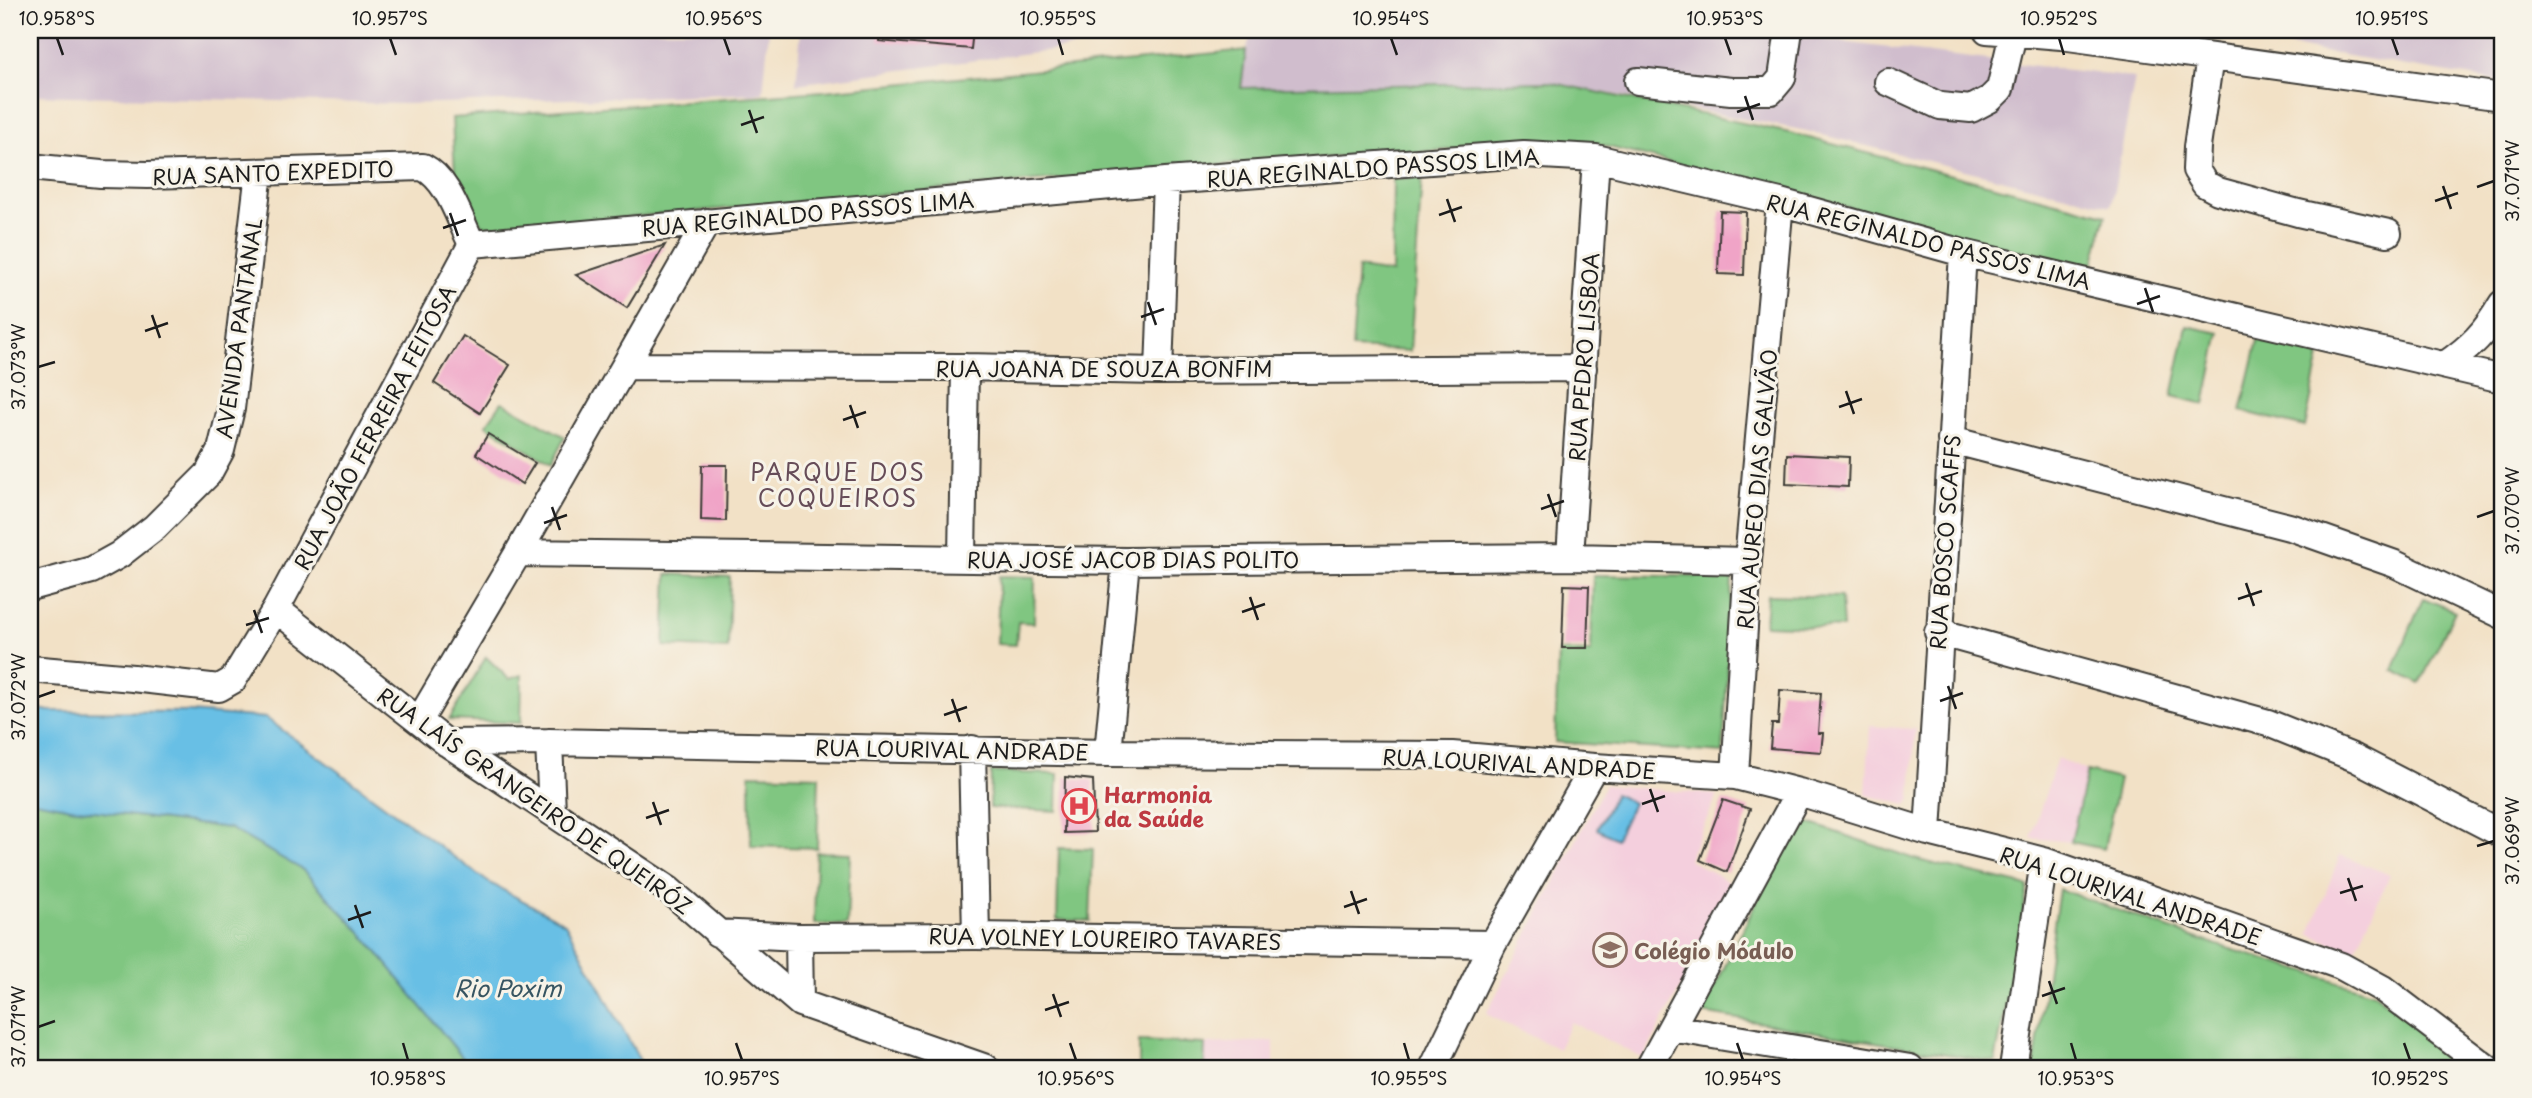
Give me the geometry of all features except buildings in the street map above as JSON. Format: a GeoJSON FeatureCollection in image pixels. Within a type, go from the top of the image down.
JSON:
{"type":"FeatureCollection","features":[{"type":"Feature","properties":{"kind":"street"},"geometry":{"type":"LineString","coordinates":[[1638,80],[1731,91],[1771,91],[1782,78],[1789,30]]}},
{"type":"Feature","properties":{"kind":"street"},"geometry":{"type":"LineString","coordinates":[[1986,30],[2061,36],[2502,97]]}},
{"type":"Feature","properties":{"kind":"street"},"geometry":{"type":"LineString","coordinates":[[1888,82],[1940,106],[1970,108],[1990,99],[2000,89],[2014,31]]}},
{"type":"Feature","properties":{"kind":"street"},"geometry":{"type":"LineString","coordinates":[[2210,57],[2196,170],[2205,184],[2218,191],[2298,213],[2388,233]]}},
{"type":"Feature","properties":{"kind":"street","name":"RUA REGINALDO PASSOS LIMA"},"geometry":{"type":"LineString","coordinates":[[472,244],[1166,181],[1524,154],[1596,158],[1780,202],[1963,253],[2502,379]]}},
{"type":"Feature","properties":{"kind":"street","name":"RUA PEDRO LISBOA"},"geometry":{"type":"LineString","coordinates":[[1570,557],[1596,158]]}},
{"type":"Feature","properties":{"kind":"street","name":"RUA SANTO EXPEDITO"},"geometry":{"type":"LineString","coordinates":[[30,167],[101,174],[148,175],[423,167],[434,173],[442,184],[472,244]]}},
{"type":"Feature","properties":{"kind":"street","name":"AVENIDA PANTANAL"},"geometry":{"type":"LineString","coordinates":[[30,587],[92,570],[119,555],[155,527],[208,474],[221,450],[231,409],[259,172]]}},
{"type":"Feature","properties":{"kind":"street"},"geometry":{"type":"LineString","coordinates":[[1159,371],[1166,181]]}},
{"type":"Feature","properties":{"kind":"street","name":"RUA AUREO DIAS GALVÃO"},"geometry":{"type":"LineString","coordinates":[[1735,776],[1748,561],[1780,202]]}},
{"type":"Feature","properties":{"kind":"street"},"geometry":{"type":"LineString","coordinates":[[419,721],[518,554],[707,222]]}},
{"type":"Feature","properties":{"kind":"street","name":"RUA JOÃO FERREIRA FEITOSA"},"geometry":{"type":"LineString","coordinates":[[30,669],[219,688],[233,680],[276,609],[472,244]]}},
{"type":"Feature","properties":{"kind":"street","name":"RUA BOSCO SCAFFS"},"geometry":{"type":"LineString","coordinates":[[1927,832],[1963,253]]}},
{"type":"Feature","properties":{"kind":"street"},"geometry":{"type":"LineString","coordinates":[[2445,365],[2487,330],[2502,304]]}},
{"type":"Feature","properties":{"kind":"street","name":"RUA JOANA DE SOUZA BONFIM"},"geometry":{"type":"LineString","coordinates":[[626,366],[965,367],[1159,371],[1583,368]]}},
{"type":"Feature","properties":{"kind":"street"},"geometry":{"type":"LineString","coordinates":[[962,558],[965,367]]}},
{"type":"Feature","properties":{"kind":"street"},"geometry":{"type":"LineString","coordinates":[[1951,440],[2293,528],[2395,564],[2502,615]]}},
{"type":"Feature","properties":{"kind":"street","name":"RUA JOSÉ JACOB DIAS POLITO"},"geometry":{"type":"LineString","coordinates":[[518,554],[1126,561],[1570,557],[1748,561]]}},
{"type":"Feature","properties":{"kind":"street"},"geometry":{"type":"LineString","coordinates":[[1108,752],[1126,561]]}},
{"type":"Feature","properties":{"kind":"street","name":"RUA LAÍS GRANGEIRO DE QUEIRÓZ"},"geometry":{"type":"LineString","coordinates":[[276,609],[447,743],[669,890],[800,1003],[986,1068]]}},
{"type":"Feature","properties":{"kind":"street"},"geometry":{"type":"LineString","coordinates":[[1938,632],[2268,723],[2356,758],[2502,834]]}},
{"type":"Feature","properties":{"kind":"street"},"geometry":{"type":"LineString","coordinates":[[550,741],[552,812]]}},
{"type":"Feature","properties":{"kind":"street","name":"RUA LOURIVAL ANDRADE"},"geometry":{"type":"LineString","coordinates":[[447,743],[550,741],[1108,752],[1452,755],[1735,776],[1799,792],[1927,832],[2044,861],[2341,966],[2383,989],[2487,1068]]}},
{"type":"Feature","properties":{"kind":"street"},"geometry":{"type":"LineString","coordinates":[[972,749],[976,936]]}},
{"type":"Feature","properties":{"kind":"street"},"geometry":{"type":"LineString","coordinates":[[1433,1068],[1493,944],[1594,767]]}},
{"type":"Feature","properties":{"kind":"street"},"geometry":{"type":"LineString","coordinates":[[1649,1068],[1799,792]]}},
{"type":"Feature","properties":{"kind":"street"},"geometry":{"type":"LineString","coordinates":[[2013,1068],[2044,861]]}},
{"type":"Feature","properties":{"kind":"street","name":"RUA VOLNEY LOUREIRO TAVARES"},"geometry":{"type":"LineString","coordinates":[[717,933],[799,937],[976,936],[1493,944]]}},
{"type":"Feature","properties":{"kind":"street"},"geometry":{"type":"LineString","coordinates":[[799,937],[800,1003]]}},
{"type":"Feature","properties":{"kind":"street"},"geometry":{"type":"LineString","coordinates":[[1671,1028],[1910,1068]]}},
{"type":"Feature","properties":{"kind":"shaded area"},"geometry":{"type":"Polygon","coordinates":[[[30,30],[769,30],[763,93],[406,104],[30,95],[30,30]]]}},
{"type":"Feature","properties":{"kind":"shaded area"},"geometry":{"type":"Polygon","coordinates":[[[801,30],[1202,30],[796,84],[801,30]]]}},
{"type":"Feature","properties":{"kind":"shaded area"},"geometry":{"type":"Polygon","coordinates":[[[1253,30],[1709,30],[1817,39],[2135,78],[2111,206],[1802,130],[1549,82],[1240,88],[1246,50],[1253,30]]]}},
{"type":"Feature","properties":{"kind":"shaded area"},"geometry":{"type":"Polygon","coordinates":[[[2195,30],[2502,30],[2502,82],[2195,30]]]}},
{"type":"Feature","properties":{"kind":"shaded area"},"geometry":{"type":"Polygon","coordinates":[[[1870,726],[1915,729],[1911,799],[1907,805],[1866,795],[1870,726]]]}},
{"type":"Feature","properties":{"kind":"shaded area"},"geometry":{"type":"Polygon","coordinates":[[[2057,758],[2087,771],[2071,842],[2031,838],[2057,758]]]}},
{"type":"Feature","properties":{"kind":"shaded area","name":"Colégio Módulo"},"geometry":{"type":"Polygon","coordinates":[[[1605,785],[1718,795],[1688,859],[1735,885],[1643,1058],[1571,1022],[1558,1049],[1486,1014],[1605,785]]]}},
{"type":"Feature","properties":{"kind":"shaded area"},"geometry":{"type":"Polygon","coordinates":[[[2340,855],[2390,875],[2354,953],[2310,934],[2340,855]]]}},
{"type":"Feature","properties":{"kind":"shaded area"},"geometry":{"type":"Polygon","coordinates":[[[1274,1041],[1274,1068],[1204,1068],[1205,1044],[1274,1041]]]}},
{"type":"Feature","properties":{"kind":"green space"},"geometry":{"type":"Polygon","coordinates":[[[1246,50],[1241,88],[1549,82],[1790,133],[2106,215],[2092,269],[1585,141],[1230,164],[516,227],[482,226],[455,176],[452,118],[824,91],[1246,50]]]}},
{"type":"Feature","properties":{"kind":"green space"},"geometry":{"type":"Polygon","coordinates":[[[1422,177],[1410,351],[1352,348],[1358,268],[1392,273],[1393,179],[1422,177]]]}},
{"type":"Feature","properties":{"kind":"green space"},"geometry":{"type":"Polygon","coordinates":[[[2187,326],[2220,333],[2205,404],[2172,396],[2187,326]]]}},
{"type":"Feature","properties":{"kind":"green space"},"geometry":{"type":"Polygon","coordinates":[[[2258,340],[2320,356],[2305,427],[2241,411],[2258,340]]]}},
{"type":"Feature","properties":{"kind":"green space"},"geometry":{"type":"Polygon","coordinates":[[[502,402],[565,437],[551,465],[486,425],[502,402]]]}},
{"type":"Feature","properties":{"kind":"green space"},"geometry":{"type":"Polygon","coordinates":[[[667,574],[730,577],[728,649],[664,646],[667,574]]]}},
{"type":"Feature","properties":{"kind":"green space"},"geometry":{"type":"Polygon","coordinates":[[[1593,575],[1732,577],[1723,753],[1555,742],[1558,651],[1591,652],[1593,575]]]}},
{"type":"Feature","properties":{"kind":"green space"},"geometry":{"type":"Polygon","coordinates":[[[999,576],[1035,577],[1034,623],[1018,622],[1016,645],[997,644],[999,576]]]}},
{"type":"Feature","properties":{"kind":"green space"},"geometry":{"type":"Polygon","coordinates":[[[1767,595],[1841,597],[1843,628],[1765,625],[1767,595]]]}},
{"type":"Feature","properties":{"kind":"green space"},"geometry":{"type":"Polygon","coordinates":[[[2423,598],[2455,611],[2420,684],[2393,670],[2423,598]]]}},
{"type":"Feature","properties":{"kind":"green space"},"geometry":{"type":"Polygon","coordinates":[[[486,657],[509,679],[522,675],[521,723],[449,720],[486,657]]]}},
{"type":"Feature","properties":{"kind":"green space"},"geometry":{"type":"Polygon","coordinates":[[[2087,771],[2119,779],[2104,849],[2071,842],[2087,771]]]}},
{"type":"Feature","properties":{"kind":"green space"},"geometry":{"type":"Polygon","coordinates":[[[991,772],[1058,774],[1057,811],[990,808],[991,772]]]}},
{"type":"Feature","properties":{"kind":"green space"},"geometry":{"type":"Polygon","coordinates":[[[750,774],[819,776],[817,848],[751,846],[750,774]]]}},
{"type":"Feature","properties":{"kind":"green space"},"geometry":{"type":"Polygon","coordinates":[[[30,800],[71,808],[229,828],[303,870],[365,937],[471,1068],[30,1068],[30,800]]]}},
{"type":"Feature","properties":{"kind":"green space"},"geometry":{"type":"Polygon","coordinates":[[[1797,819],[1918,860],[2028,886],[1995,1062],[1702,1013],[1797,819]]]}},
{"type":"Feature","properties":{"kind":"green space"},"geometry":{"type":"Polygon","coordinates":[[[1059,848],[1093,849],[1090,921],[1057,920],[1059,848]]]}},
{"type":"Feature","properties":{"kind":"green space"},"geometry":{"type":"Polygon","coordinates":[[[816,852],[850,853],[847,925],[814,924],[816,852]]]}},
{"type":"Feature","properties":{"kind":"green space"},"geometry":{"type":"Polygon","coordinates":[[[2059,889],[2201,940],[2375,993],[2469,1068],[2034,1067],[2059,889]]]}},
{"type":"Feature","properties":{"kind":"green space"},"geometry":{"type":"Polygon","coordinates":[[[1139,1041],[1205,1044],[1204,1068],[1139,1068],[1139,1041]]]}},
{"type":"Feature","properties":{"kind":"water","name":"Rio Poxim"},"geometry":{"type":"Polygon","coordinates":[[[30,707],[49,711],[190,712],[266,718],[488,882],[565,923],[644,1068],[471,1068],[365,937],[303,870],[229,828],[71,808],[30,800],[30,707]]]}},
{"type":"Feature","properties":{"kind":"water"},"geometry":{"type":"Polygon","coordinates":[[[1615,794],[1633,803],[1616,839],[1597,829],[1615,794]]]}},
{"type":"Feature","properties":{"kind":"place","name":"Harmonia da Saúde"},"geometry":{"type":"Point","coordinates":[1079,806]}},
{"type":"Feature","properties":{"kind":"place","name":"Colégio Módulo"},"geometry":{"type":"Point","coordinates":[1610,950]}},
{"type":"Feature","properties":{"kind":"district","name":"PARQUE DOS COQUEIROS"},"geometry":{"type":"Point","coordinates":[838,484]}}]}
